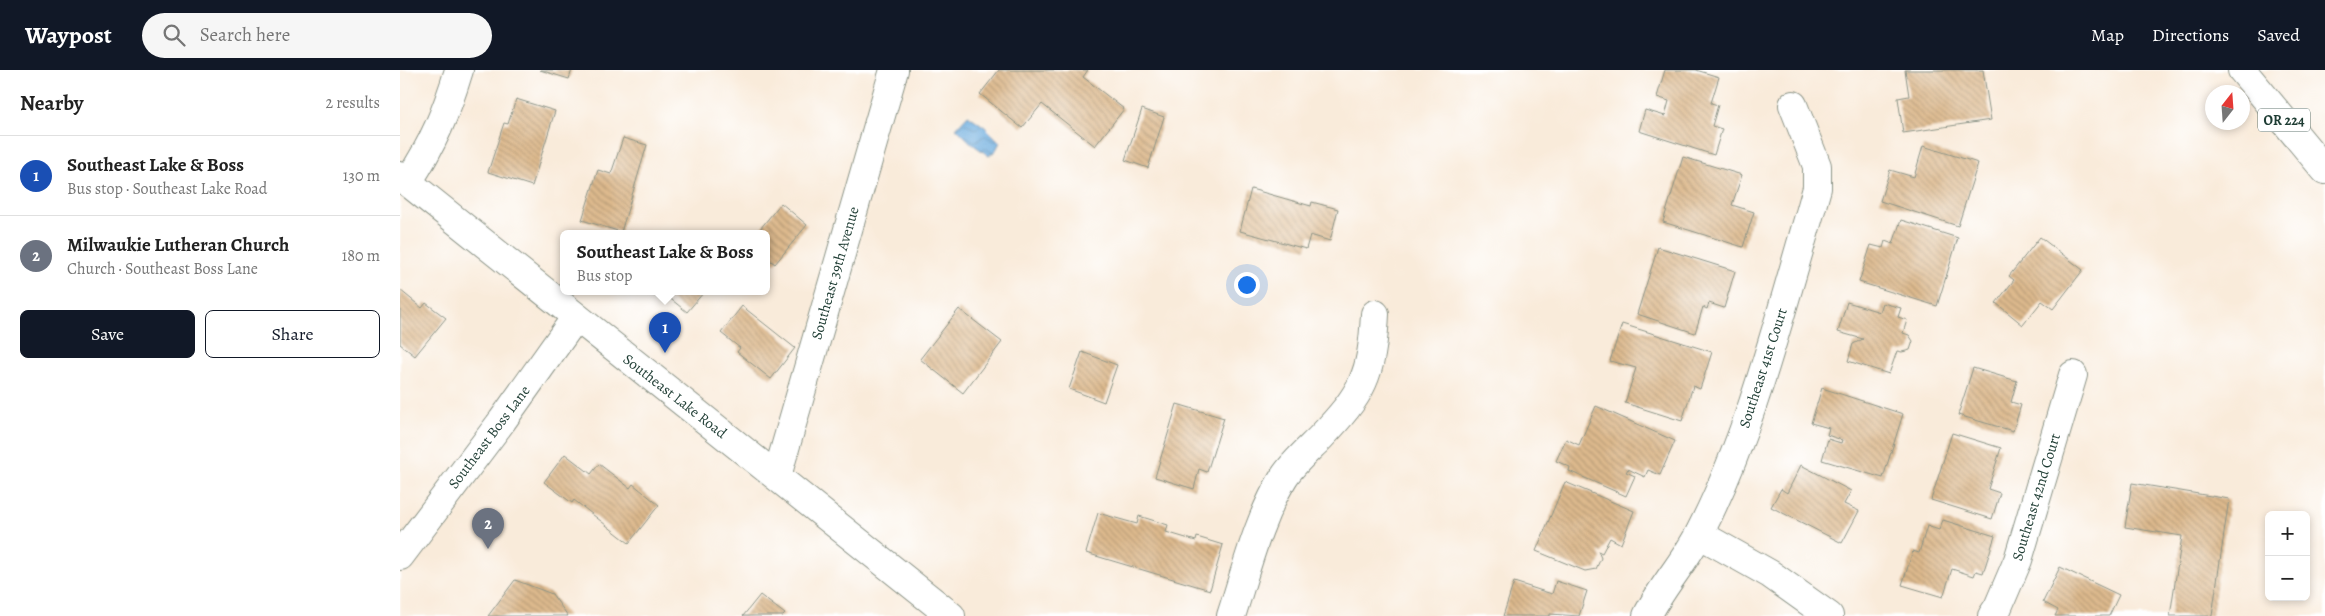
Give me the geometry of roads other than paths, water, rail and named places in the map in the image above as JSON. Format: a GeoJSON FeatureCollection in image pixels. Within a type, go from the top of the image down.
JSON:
{"type":"FeatureCollection","features":[{"type":"Feature","properties":{"kind":"main road"},"geometry":{"type":"LineString","coordinates":[[404,179],[429,149],[446,113],[459,70]]}},
{"type":"Feature","properties":{"kind":"main road","name":"Southeast 39th Avenue"},"geometry":{"type":"LineString","coordinates":[[777,476],[894,70]]}},
{"type":"Feature","properties":{"kind":"main road","name":"OR 224"},"geometry":{"type":"LineString","coordinates":[[2242,70],[2325,170]]}},
{"type":"Feature","properties":{"kind":"main road","name":"Southeast 41st Court"},"geometry":{"type":"LineString","coordinates":[[1647,616],[1657,596],[1699,534],[1734,456],[1757,391],[1817,188],[1817,166],[1794,105]]}},
{"type":"Feature","properties":{"kind":"main road","name":"Southeast Lake Road"},"geometry":{"type":"LineString","coordinates":[[404,179],[951,616]]}},
{"type":"Feature","properties":{"kind":"main road"},"geometry":{"type":"LineString","coordinates":[[1231,616],[1254,546],[1272,501],[1285,476],[1347,410],[1357,394],[1368,370],[1373,349],[1375,314]]}},
{"type":"Feature","properties":{"kind":"main road","name":"Southeast Boss Lane"},"geometry":{"type":"LineString","coordinates":[[400,556],[502,422],[576,317]]}},
{"type":"Feature","properties":{"kind":"main road","name":"Southeast 42nd Court"},"geometry":{"type":"LineString","coordinates":[[1992,616],[1998,607],[2018,560],[2073,375]]}},
{"type":"Feature","properties":{"kind":"main road"},"geometry":{"type":"LineString","coordinates":[[1699,534],[1770,574],[1829,616]]}},
{"type":"Feature","properties":{"kind":"water"},"geometry":{"type":"Polygon","coordinates":[[[968,115],[985,127],[1000,142],[996,150],[989,156],[971,143],[956,128],[968,115]]]}},
{"type":"Feature","properties":{"kind":"place","name":"Southeast Lake & Boss"},"geometry":{"type":"Point","coordinates":[665,353]}},
{"type":"Feature","properties":{"kind":"place","name":"Milwaukie Lutheran Church"},"geometry":{"type":"Point","coordinates":[488,549]}}]}
